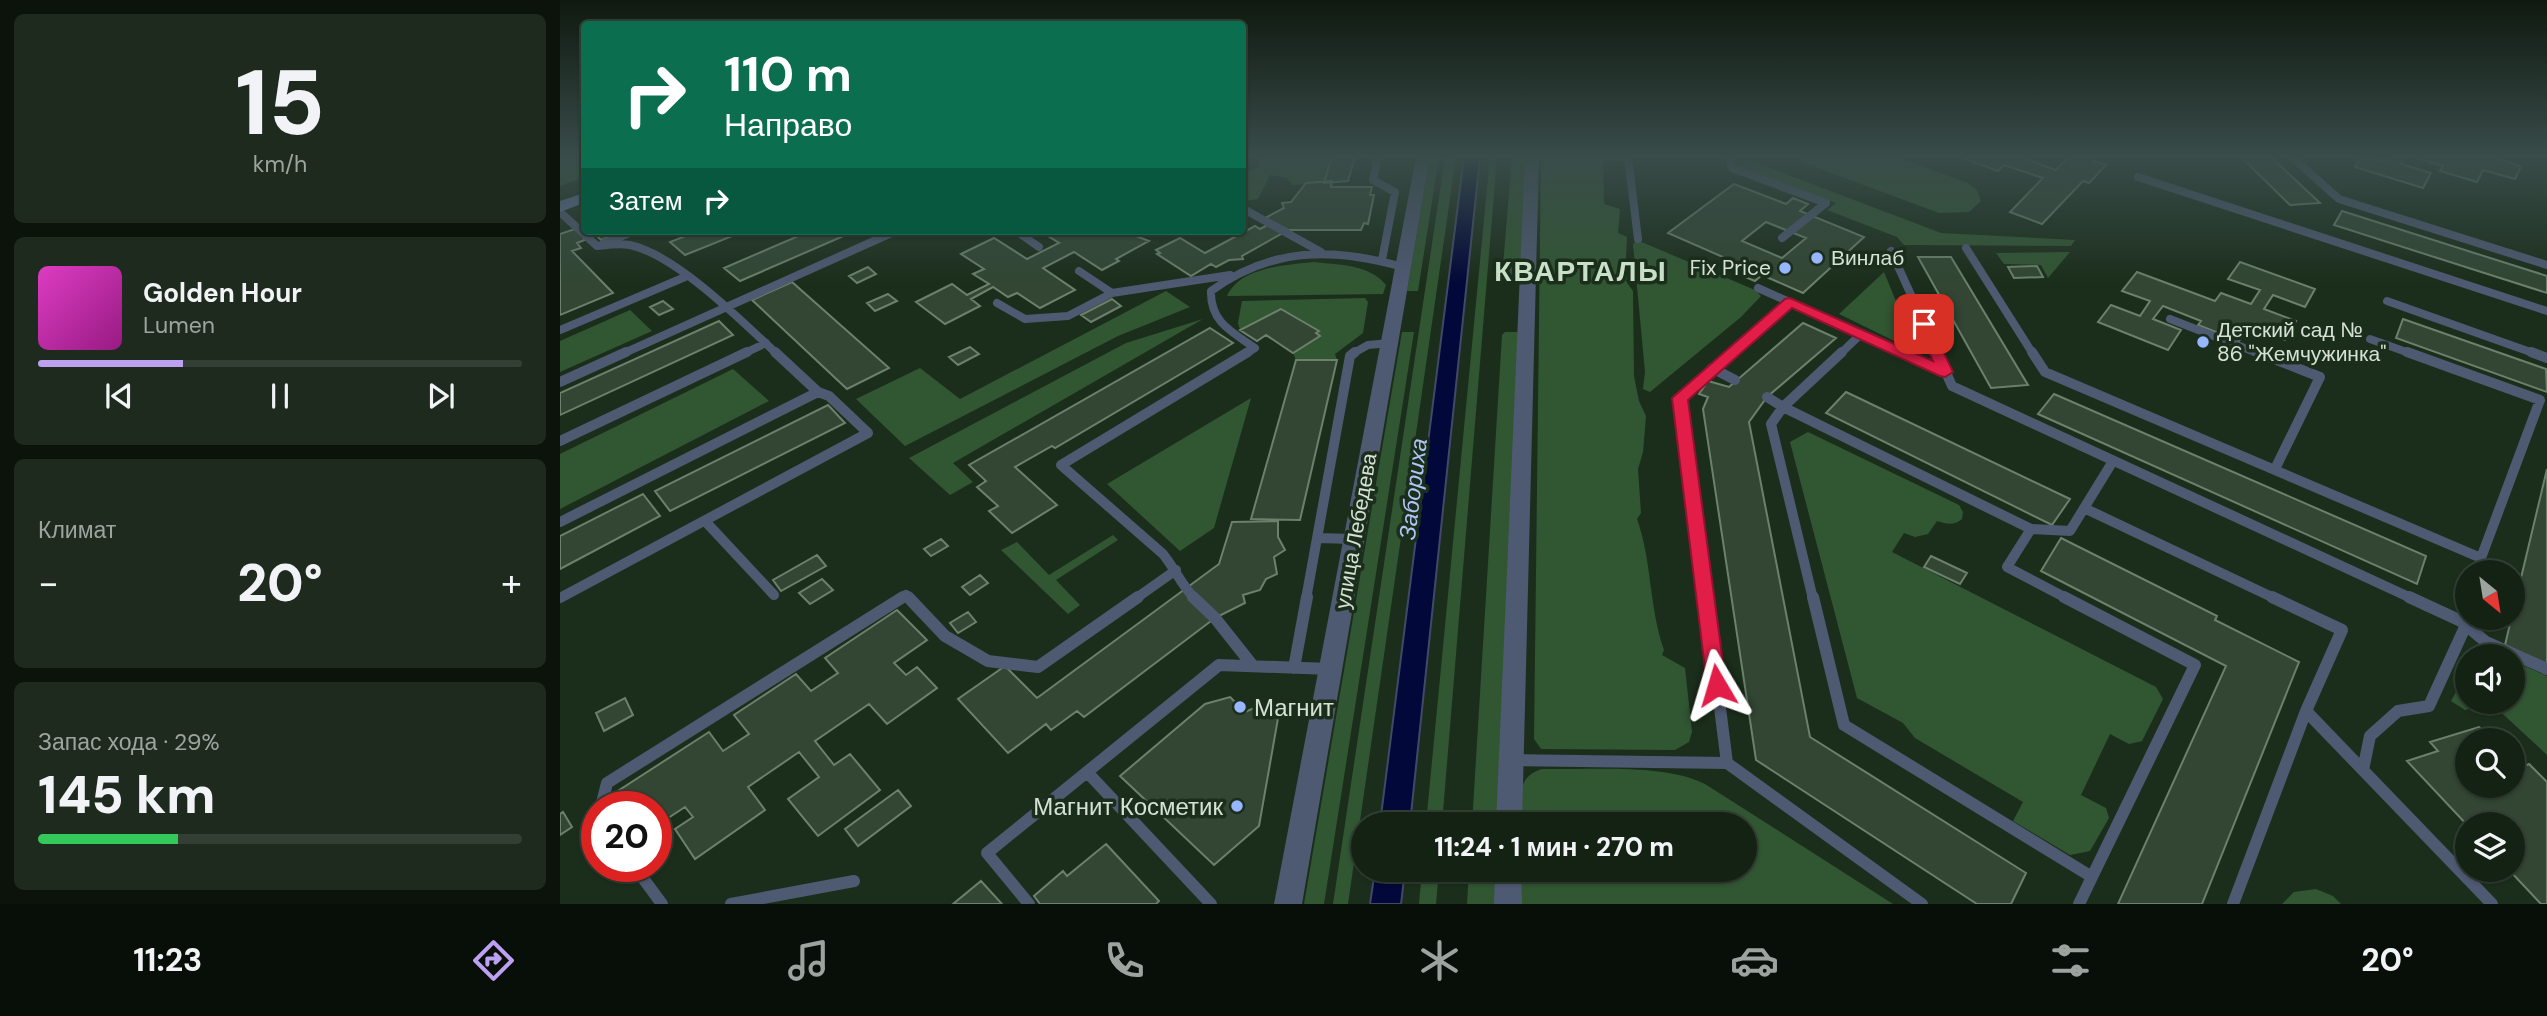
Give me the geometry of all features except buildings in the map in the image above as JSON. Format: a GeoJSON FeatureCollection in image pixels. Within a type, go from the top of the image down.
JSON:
{"type":"FeatureCollection","features":[{"type":"Feature","properties":{"kind":"main road"},"geometry":{"type":"LineString","coordinates":[[560,209],[581,199]]}},
{"type":"Feature","properties":{"kind":"street","name":"улица Лебедева"},"geometry":{"type":"LineString","coordinates":[[1288,904],[1416,199]]}},
{"type":"Feature","properties":{"kind":"street"},"geometry":{"type":"LineString","coordinates":[[1509,812],[1530,199]]}},
{"type":"Feature","properties":{"kind":"street"},"geometry":{"type":"LineString","coordinates":[[1508,882],[1508,904]]}},
{"type":"Feature","properties":{"kind":"lane"},"geometry":{"type":"LineString","coordinates":[[1381,260],[1394,199]]}},
{"type":"Feature","properties":{"kind":"lane"},"geometry":{"type":"LineString","coordinates":[[1633,199],[1638,239]]}},
{"type":"Feature","properties":{"kind":"lane"},"geometry":{"type":"LineString","coordinates":[[1782,239],[1826,203],[1816,199]]}},
{"type":"Feature","properties":{"kind":"lane"},"geometry":{"type":"LineString","coordinates":[[2206,199],[2547,311]]}},
{"type":"Feature","properties":{"kind":"lane"},"geometry":{"type":"LineString","coordinates":[[2340,199],[2547,265]]}},
{"type":"Feature","properties":{"kind":"lane"},"geometry":{"type":"LineString","coordinates":[[560,209],[581,226]]}},
{"type":"Feature","properties":{"kind":"lane"},"geometry":{"type":"LineString","coordinates":[[1246,211],[1323,253]]}},
{"type":"Feature","properties":{"kind":"lane"},"geometry":{"type":"LineString","coordinates":[[588,235],[597,246]]}},
{"type":"Feature","properties":{"kind":"lane"},"geometry":{"type":"LineString","coordinates":[[597,246],[625,235]]}},
{"type":"Feature","properties":{"kind":"lane"},"geometry":{"type":"LineString","coordinates":[[560,382],[887,235]]}},
{"type":"Feature","properties":{"kind":"lane"},"geometry":{"type":"LineString","coordinates":[[1022,235],[1039,247]]}},
{"type":"Feature","properties":{"kind":"lane"},"geometry":{"type":"LineString","coordinates":[[560,598],[868,433],[829,396],[818,392],[724,307],[664,260],[631,244],[597,246]]}},
{"type":"Feature","properties":{"kind":"lane"},"geometry":{"type":"LineString","coordinates":[[1966,248],[2045,372],[2481,558],[2540,395],[2370,339]]}},
{"type":"Feature","properties":{"kind":"lane"},"geometry":{"type":"LineString","coordinates":[[1891,251],[1952,386],[2455,619]]}},
{"type":"Feature","properties":{"kind":"lane"},"geometry":{"type":"LineString","coordinates":[[1253,666],[1215,618],[1185,589],[1176,569],[1163,554],[1061,465],[1255,348],[1215,318],[1210,305],[1212,291],[1224,280],[1267,261],[1301,252],[1381,260],[1404,267]]}},
{"type":"Feature","properties":{"kind":"lane"},"geometry":{"type":"LineString","coordinates":[[1079,271],[1112,293]]}},
{"type":"Feature","properties":{"kind":"lane"},"geometry":{"type":"LineString","coordinates":[[997,303],[1025,319],[1068,316],[1112,293],[1241,273]]}},
{"type":"Feature","properties":{"kind":"lane"},"geometry":{"type":"LineString","coordinates":[[560,330],[685,277]]}},
{"type":"Feature","properties":{"kind":"lane"},"geometry":{"type":"LineString","coordinates":[[1758,288],[1945,372]]}},
{"type":"Feature","properties":{"kind":"lane"},"geometry":{"type":"LineString","coordinates":[[2387,301],[2547,358]]}},
{"type":"Feature","properties":{"kind":"lane"},"geometry":{"type":"LineString","coordinates":[[1727,763],[1680,398],[1790,302]]}},
{"type":"Feature","properties":{"kind":"lane"},"geometry":{"type":"LineString","coordinates":[[2170,319],[2320,377],[2274,469]]}},
{"type":"Feature","properties":{"kind":"lane"},"geometry":{"type":"LineString","coordinates":[[1861,334],[1783,407],[1771,424],[1844,725],[2092,877]]}},
{"type":"Feature","properties":{"kind":"lane"},"geometry":{"type":"LineString","coordinates":[[560,441],[765,343]]}},
{"type":"Feature","properties":{"kind":"lane"},"geometry":{"type":"LineString","coordinates":[[1294,668],[1350,356],[1360,347],[1372,343],[1390,344]]}},
{"type":"Feature","properties":{"kind":"lane"},"geometry":{"type":"LineString","coordinates":[[1712,368],[1735,380]]}},
{"type":"Feature","properties":{"kind":"lane"},"geometry":{"type":"LineString","coordinates":[[560,522],[818,392]]}},
{"type":"Feature","properties":{"kind":"lane"},"geometry":{"type":"LineString","coordinates":[[1767,397],[2031,529],[2070,531],[2113,461]]}},
{"type":"Feature","properties":{"kind":"lane"},"geometry":{"type":"LineString","coordinates":[[2084,508],[2342,630],[2306,711],[2233,904]]}},
{"type":"Feature","properties":{"kind":"lane"},"geometry":{"type":"LineString","coordinates":[[705,521],[774,595]]}},
{"type":"Feature","properties":{"kind":"lane"},"geometry":{"type":"LineString","coordinates":[[2031,529],[2007,567],[2195,665],[2079,904]]}},
{"type":"Feature","properties":{"kind":"lane"},"geometry":{"type":"LineString","coordinates":[[1317,538],[1354,539]]}},
{"type":"Feature","properties":{"kind":"lane"},"geometry":{"type":"LineString","coordinates":[[605,791],[607,783],[906,595],[944,636],[988,661],[1038,667],[1176,569]]}},
{"type":"Feature","properties":{"kind":"lane"},"geometry":{"type":"LineString","coordinates":[[2363,770],[2370,736],[2398,711],[2429,706],[2460,630]]}},
{"type":"Feature","properties":{"kind":"lane"},"geometry":{"type":"LineString","coordinates":[[2471,630],[2486,642],[2547,669]]}},
{"type":"Feature","properties":{"kind":"lane"},"geometry":{"type":"LineString","coordinates":[[1029,904],[987,853],[1219,665],[1330,669]]}},
{"type":"Feature","properties":{"kind":"lane"},"geometry":{"type":"LineString","coordinates":[[2306,711],[2492,904]]}},
{"type":"Feature","properties":{"kind":"lane"},"geometry":{"type":"LineString","coordinates":[[1509,760],[1727,763],[1922,904]]}},
{"type":"Feature","properties":{"kind":"lane"},"geometry":{"type":"LineString","coordinates":[[1087,772],[1212,904]]}},
{"type":"Feature","properties":{"kind":"lane"},"geometry":{"type":"LineString","coordinates":[[731,904],[854,881]]}},
{"type":"Feature","properties":{"kind":"lane"},"geometry":{"type":"LineString","coordinates":[[646,882],[662,904]]}},
{"type":"Feature","properties":{"kind":"green space"},"geometry":{"type":"Polygon","coordinates":[[[1423,199],[1432,199],[1418,291],[1407,291],[1423,199]]]}},
{"type":"Feature","properties":{"kind":"green space"},"geometry":{"type":"Polygon","coordinates":[[[1439,199],[1450,199],[1361,812],[1351,812],[1351,882],[1348,904],[1333,904],[1439,199]]]}},
{"type":"Feature","properties":{"kind":"green space"},"geometry":{"type":"Polygon","coordinates":[[[1486,199],[1494,199],[1443,812],[1427,812],[1486,199]]]}},
{"type":"Feature","properties":{"kind":"green space"},"geometry":{"type":"Polygon","coordinates":[[[1509,199],[1525,199],[1522,277],[1502,278],[1509,199]]]}},
{"type":"Feature","properties":{"kind":"green space"},"geometry":{"type":"Polygon","coordinates":[[[1540,199],[1604,199],[1604,204],[1620,209],[1618,233],[1627,237],[1626,259],[1630,266],[1626,281],[1633,291],[1634,376],[1639,401],[1646,416],[1643,452],[1638,469],[1641,513],[1637,519],[1664,650],[1662,655],[1685,668],[1692,732],[1689,742],[1675,750],[1541,749],[1534,739],[1540,199]]]}},
{"type":"Feature","properties":{"kind":"green space"},"geometry":{"type":"Polygon","coordinates":[[[1826,199],[1852,199],[1941,233],[2075,240],[2071,246],[1904,245],[1897,237],[1827,210],[1836,203],[1826,199]]]}},
{"type":"Feature","properties":{"kind":"green space"},"geometry":{"type":"Polygon","coordinates":[[[1902,199],[1981,201],[1969,212],[1939,213],[1902,199]]]}},
{"type":"Feature","properties":{"kind":"green space"},"geometry":{"type":"Polygon","coordinates":[[[1637,240],[1755,290],[1761,296],[1741,317],[1650,392],[1643,389],[1645,372],[1633,244],[1637,240]]]}},
{"type":"Feature","properties":{"kind":"green space"},"geometry":{"type":"Polygon","coordinates":[[[2070,252],[2048,278],[2041,265],[2004,264],[1996,253],[2070,252]]]}},
{"type":"Feature","properties":{"kind":"green space"},"geometry":{"type":"Polygon","coordinates":[[[1314,262],[1353,267],[1371,273],[1386,285],[1383,294],[1227,296],[1233,286],[1253,273],[1278,266],[1314,262]]]}},
{"type":"Feature","properties":{"kind":"green space"},"geometry":{"type":"Polygon","coordinates":[[[1884,272],[1917,352],[1839,314],[1884,272]]]}},
{"type":"Feature","properties":{"kind":"green space"},"geometry":{"type":"Polygon","coordinates":[[[1166,291],[1190,307],[1118,336],[905,446],[856,399],[920,368],[960,399],[1166,291]]]}},
{"type":"Feature","properties":{"kind":"green space"},"geometry":{"type":"Polygon","coordinates":[[[1365,298],[1368,302],[1363,333],[1335,354],[1337,360],[1296,360],[1293,353],[1318,331],[1281,309],[1240,330],[1238,323],[1242,301],[1365,298]]]}},
{"type":"Feature","properties":{"kind":"green space"},"geometry":{"type":"Polygon","coordinates":[[[630,310],[652,331],[560,372],[560,341],[630,310]]]}},
{"type":"Feature","properties":{"kind":"green space"},"geometry":{"type":"Polygon","coordinates":[[[1203,319],[953,463],[973,482],[950,495],[909,458],[1126,343],[1203,319]]]}},
{"type":"Feature","properties":{"kind":"green space"},"geometry":{"type":"Polygon","coordinates":[[[1402,332],[1414,332],[1324,904],[1304,904],[1402,332]]]}},
{"type":"Feature","properties":{"kind":"green space"},"geometry":{"type":"Polygon","coordinates":[[[1505,332],[1527,334],[1507,812],[1473,812],[1502,335],[1505,332]]]}},
{"type":"Feature","properties":{"kind":"green space"},"geometry":{"type":"Polygon","coordinates":[[[733,369],[769,401],[560,509],[560,454],[733,369]]]}},
{"type":"Feature","properties":{"kind":"green space"},"geometry":{"type":"Polygon","coordinates":[[[1251,398],[1214,528],[1180,551],[1107,484],[1251,398]]]}},
{"type":"Feature","properties":{"kind":"green space"},"geometry":{"type":"Polygon","coordinates":[[[1808,432],[1959,505],[1963,512],[1962,519],[1950,524],[1937,521],[1928,534],[1915,537],[1904,533],[1892,552],[2156,687],[2163,699],[2142,741],[2129,744],[2110,734],[2081,795],[2106,808],[2109,818],[2090,851],[2070,855],[2013,821],[2023,802],[1915,738],[1903,723],[1857,698],[1790,442],[1808,432]]]}},
{"type":"Feature","properties":{"kind":"green space"},"geometry":{"type":"Polygon","coordinates":[[[1113,535],[1118,540],[1056,580],[1080,605],[1068,614],[1001,550],[1017,542],[1049,575],[1113,535]]]}},
{"type":"Feature","properties":{"kind":"green space"},"geometry":{"type":"Polygon","coordinates":[[[2525,666],[2547,676],[2547,755],[2525,735],[2525,728],[2518,728],[2503,714],[2525,714],[2525,666]]]}},
{"type":"Feature","properties":{"kind":"green space"},"geometry":{"type":"Polygon","coordinates":[[[1542,769],[1626,769],[1669,773],[1705,784],[1749,812],[1520,812],[1523,784],[1533,773],[1542,769]]]}},
{"type":"Feature","properties":{"kind":"green space"},"geometry":{"type":"Polygon","coordinates":[[[1757,817],[1893,904],[1518,904],[1519,882],[1757,882],[1757,817]]]}},
{"type":"Feature","properties":{"kind":"green space"},"geometry":{"type":"Polygon","coordinates":[[[1421,882],[1438,882],[1436,904],[1419,904],[1421,882]]]}},
{"type":"Feature","properties":{"kind":"green space"},"geometry":{"type":"Polygon","coordinates":[[[1468,882],[1505,882],[1504,904],[1467,904],[1468,882]]]}},
{"type":"Feature","properties":{"kind":"green space"},"geometry":{"type":"Polygon","coordinates":[[[2316,889],[2333,896],[2341,904],[2282,904],[2294,892],[2316,889]]]}},
{"type":"Feature","properties":{"kind":"shaded area"},"geometry":{"type":"Polygon","coordinates":[[[1459,199],[1476,199],[1411,812],[1382,812],[1459,199]]]}},
{"type":"Feature","properties":{"kind":"shaded area"},"geometry":{"type":"Polygon","coordinates":[[[1373,882],[1404,882],[1401,904],[1370,904],[1373,882]]]}},
{"type":"Feature","properties":{"kind":"place","name":"Винлаб"},"geometry":{"type":"Point","coordinates":[1817,258]}},
{"type":"Feature","properties":{"kind":"place","name":"Fix Price"},"geometry":{"type":"Point","coordinates":[1785,268]}},
{"type":"Feature","properties":{"kind":"place","name":"Детский сад № 86 \"Жемчужинка\""},"geometry":{"type":"Point","coordinates":[2203,342]}},
{"type":"Feature","properties":{"kind":"place","name":"Магнит"},"geometry":{"type":"Point","coordinates":[1240,707]}},
{"type":"Feature","properties":{"kind":"place","name":"Магнит Косметик"},"geometry":{"type":"Point","coordinates":[1237,806]}},
{"type":"Feature","properties":{"kind":"district","name":"КВАРТАЛЫ"},"geometry":{"type":"Point","coordinates":[1581,271]}},
{"type":"Feature","properties":{"kind":"route"},"geometry":{"type":"LineString","coordinates":[[1717,685],[1680,398],[1790,302],[1945,372],[1924,324]]}},
{"type":"Feature","properties":{"kind":"water label","name":"Забориха"},"geometry":{"type":"Point","coordinates":[1413,489]}}]}
